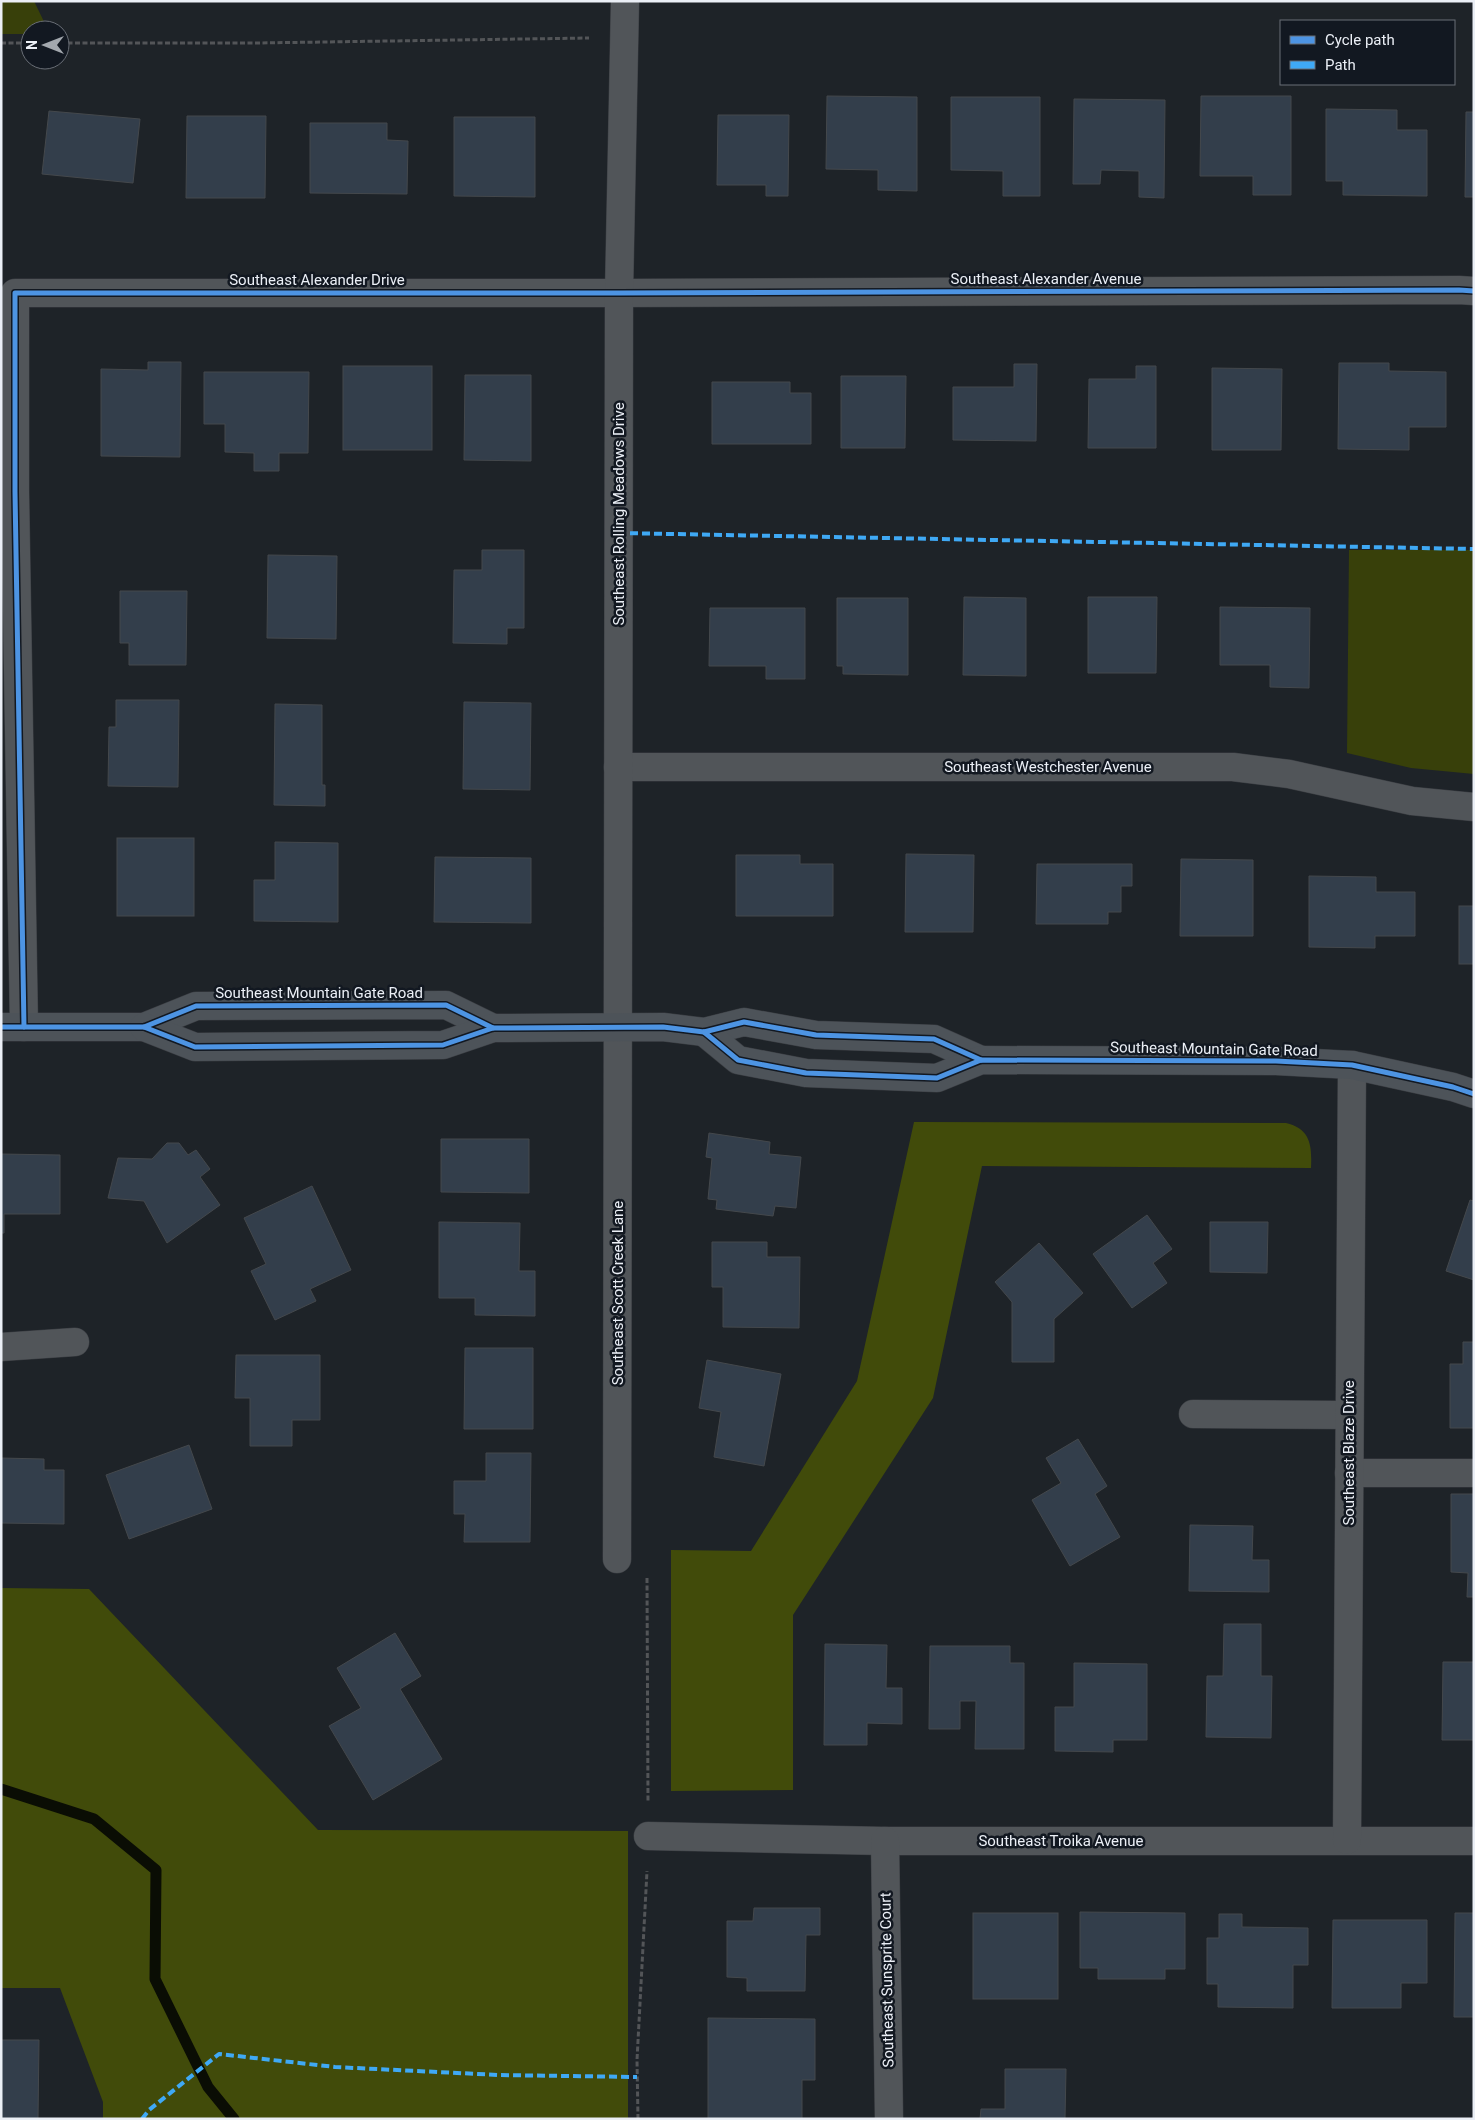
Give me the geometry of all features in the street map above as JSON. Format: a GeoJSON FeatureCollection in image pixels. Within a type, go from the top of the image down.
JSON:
{"type":"FeatureCollection","features":[{"type":"Feature","properties":{"kind":"street","name":"Southeast Rolling Meadows Drive"},"geometry":{"type":"LineString","coordinates":[[618,1027],[619,293],[625,1]]}},
{"type":"Feature","properties":{"kind":"street","name":"Southeast Alexander Avenue"},"geometry":{"type":"LineString","coordinates":[[619,293],[1474,291]]}},
{"type":"Feature","properties":{"kind":"street","name":"Southeast Alexander Drive"},"geometry":{"type":"LineString","coordinates":[[8,491],[15,293],[619,293]]}},
{"type":"Feature","properties":{"kind":"street"},"geometry":{"type":"LineString","coordinates":[[8,491],[13,1027]]}},
{"type":"Feature","properties":{"kind":"street","name":"Southeast Westchester Avenue"},"geometry":{"type":"LineString","coordinates":[[618,767],[1233,767],[1289,774],[1412,801],[1474,807]]}},
{"type":"Feature","properties":{"kind":"street","name":"Southeast Mountain Gate Road"},"geometry":{"type":"LineString","coordinates":[[144,1027],[196,1006],[446,1005],[493,1028]]}},
{"type":"Feature","properties":{"kind":"street","name":"Southeast Mountain Gate Road"},"geometry":{"type":"LineString","coordinates":[[13,1027],[144,1027],[195,1047],[443,1046],[493,1028],[663,1027],[704,1032],[744,1022],[816,1035],[934,1039],[981,1060]]}},
{"type":"Feature","properties":{"kind":"street","name":"Southeast Scott Creek Lane"},"geometry":{"type":"LineString","coordinates":[[617,1559],[618,1027]]}},
{"type":"Feature","properties":{"kind":"street","name":"Southeast Mountain Gate Road"},"geometry":{"type":"LineString","coordinates":[[704,1032],[738,1060],[806,1073],[937,1078],[981,1060],[1276,1061],[1352,1065],[1453,1087],[1474,1094]]}},
{"type":"Feature","properties":{"kind":"street","name":"Southeast Blaze Drive"},"geometry":{"type":"LineString","coordinates":[[1347,1840],[1348,1415],[1352,1065]]}},
{"type":"Feature","properties":{"kind":"street"},"geometry":{"type":"LineString","coordinates":[[1,1348],[75,1342]]}},
{"type":"Feature","properties":{"kind":"street"},"geometry":{"type":"LineString","coordinates":[[1193,1414],[1348,1415]]}},
{"type":"Feature","properties":{"kind":"street"},"geometry":{"type":"LineString","coordinates":[[1348,1473],[1474,1473]]}},
{"type":"Feature","properties":{"kind":"street","name":"Southeast Troika Avenue"},"geometry":{"type":"LineString","coordinates":[[648,1836],[885,1841],[1474,1841]]}},
{"type":"Feature","properties":{"kind":"street","name":"Southeast Sunsprite Court"},"geometry":{"type":"LineString","coordinates":[[885,1841],[890,2119]]}},
{"type":"Feature","properties":{"kind":"path"},"geometry":{"type":"LineString","coordinates":[[70,43],[572,39],[625,35]]}},
{"type":"Feature","properties":{"kind":"path"},"geometry":{"type":"LineString","coordinates":[[1,42],[20,43]]}},
{"type":"Feature","properties":{"kind":"green space"},"geometry":{"type":"Polygon","coordinates":[[[1,1],[34,1],[43,20],[20,20],[20,34],[1,34],[1,1]]]}},
{"type":"Feature","properties":{"kind":"green space"},"geometry":{"type":"Polygon","coordinates":[[[1349,550],[1474,550],[1474,774],[1411,768],[1347,753],[1349,550]]]}},
{"type":"Feature","properties":{"kind":"green space"},"geometry":{"type":"Polygon","coordinates":[[[914,1122],[1286,1123],[1301,1129],[1305,1134],[1310,1146],[1311,1168],[982,1166],[933,1398],[793,1615],[793,1790],[671,1791],[671,1550],[751,1551],[857,1381],[914,1122]]]}},
{"type":"Feature","properties":{"kind":"green space"},"geometry":{"type":"Polygon","coordinates":[[[1,1588],[89,1589],[318,1830],[628,1831],[628,2119],[103,2119],[103,2102],[60,1988],[1,1988],[1,1588]]]}},
{"type":"Feature","properties":{"kind":"building"},"geometry":{"type":"Polygon","coordinates":[[[827,96],[917,97],[917,191],[878,190],[878,170],[826,169],[827,96]]]}},
{"type":"Feature","properties":{"kind":"building"},"geometry":{"type":"Polygon","coordinates":[[[1201,96],[1291,96],[1291,195],[1253,195],[1253,176],[1200,176],[1201,96]]]}},
{"type":"Feature","properties":{"kind":"building"},"geometry":{"type":"Polygon","coordinates":[[[951,97],[1040,97],[1040,196],[1003,196],[1003,171],[951,170],[951,97]]]}},
{"type":"Feature","properties":{"kind":"building"},"geometry":{"type":"Polygon","coordinates":[[[1074,99],[1165,100],[1164,198],[1139,197],[1139,171],[1101,170],[1100,184],[1073,184],[1074,99]]]}},
{"type":"Feature","properties":{"kind":"building"},"geometry":{"type":"Polygon","coordinates":[[[1326,109],[1397,110],[1397,130],[1427,130],[1427,196],[1343,195],[1343,181],[1326,181],[1326,109]]]}},
{"type":"Feature","properties":{"kind":"building"},"geometry":{"type":"Polygon","coordinates":[[[49,111],[140,119],[133,183],[42,174],[49,111]]]}},
{"type":"Feature","properties":{"kind":"building"},"geometry":{"type":"Polygon","coordinates":[[[1466,112],[1474,112],[1474,197],[1465,197],[1466,112]]]}},
{"type":"Feature","properties":{"kind":"building"},"geometry":{"type":"Polygon","coordinates":[[[718,115],[789,115],[788,196],[766,196],[766,185],[717,185],[718,115]]]}},
{"type":"Feature","properties":{"kind":"building"},"geometry":{"type":"Polygon","coordinates":[[[187,116],[266,116],[265,198],[186,198],[187,116]]]}},
{"type":"Feature","properties":{"kind":"building"},"geometry":{"type":"Polygon","coordinates":[[[454,117],[535,117],[535,197],[454,196],[454,117]]]}},
{"type":"Feature","properties":{"kind":"building"},"geometry":{"type":"Polygon","coordinates":[[[310,123],[387,123],[387,140],[408,141],[407,194],[310,193],[310,123]]]}},
{"type":"Feature","properties":{"kind":"building"},"geometry":{"type":"Polygon","coordinates":[[[148,362],[181,362],[180,457],[101,456],[101,369],[148,370],[148,362]]]}},
{"type":"Feature","properties":{"kind":"building"},"geometry":{"type":"Polygon","coordinates":[[[1339,363],[1389,363],[1389,371],[1446,372],[1446,427],[1409,427],[1409,450],[1338,449],[1339,363]]]}},
{"type":"Feature","properties":{"kind":"building"},"geometry":{"type":"Polygon","coordinates":[[[1014,364],[1037,364],[1036,441],[953,440],[953,387],[1014,387],[1014,364]]]}},
{"type":"Feature","properties":{"kind":"building"},"geometry":{"type":"Polygon","coordinates":[[[343,366],[432,366],[432,450],[343,450],[343,366]]]}},
{"type":"Feature","properties":{"kind":"building"},"geometry":{"type":"Polygon","coordinates":[[[1136,366],[1156,366],[1156,448],[1088,448],[1089,379],[1136,379],[1136,366]]]}},
{"type":"Feature","properties":{"kind":"building"},"geometry":{"type":"Polygon","coordinates":[[[1212,368],[1282,369],[1281,450],[1212,450],[1212,368]]]}},
{"type":"Feature","properties":{"kind":"building"},"geometry":{"type":"Polygon","coordinates":[[[204,372],[309,372],[308,453],[279,453],[279,471],[254,471],[254,453],[225,452],[225,424],[204,424],[204,372]]]}},
{"type":"Feature","properties":{"kind":"building"},"geometry":{"type":"Polygon","coordinates":[[[465,375],[531,375],[531,461],[464,460],[465,375]]]}},
{"type":"Feature","properties":{"kind":"building"},"geometry":{"type":"Polygon","coordinates":[[[841,376],[906,376],[905,448],[841,448],[841,376]]]}},
{"type":"Feature","properties":{"kind":"building"},"geometry":{"type":"Polygon","coordinates":[[[712,382],[790,382],[790,393],[811,393],[811,444],[712,444],[712,382]]]}},
{"type":"Feature","properties":{"kind":"building"},"geometry":{"type":"Polygon","coordinates":[[[482,550],[524,550],[524,628],[507,628],[507,644],[453,643],[454,570],[482,570],[482,550]]]}},
{"type":"Feature","properties":{"kind":"building"},"geometry":{"type":"Polygon","coordinates":[[[268,555],[337,556],[336,639],[267,638],[268,555]]]}},
{"type":"Feature","properties":{"kind":"building"},"geometry":{"type":"Polygon","coordinates":[[[120,591],[187,591],[186,665],[129,665],[129,643],[120,643],[120,591]]]}},
{"type":"Feature","properties":{"kind":"building"},"geometry":{"type":"Polygon","coordinates":[[[964,597],[1026,598],[1026,676],[963,675],[964,597]]]}},
{"type":"Feature","properties":{"kind":"building"},"geometry":{"type":"Polygon","coordinates":[[[1088,597],[1157,597],[1156,673],[1088,673],[1088,597]]]}},
{"type":"Feature","properties":{"kind":"building"},"geometry":{"type":"Polygon","coordinates":[[[837,598],[908,598],[908,675],[843,674],[843,666],[837,666],[837,598]]]}},
{"type":"Feature","properties":{"kind":"building"},"geometry":{"type":"Polygon","coordinates":[[[1220,607],[1310,608],[1309,688],[1270,687],[1270,665],[1220,665],[1220,607]]]}},
{"type":"Feature","properties":{"kind":"building"},"geometry":{"type":"Polygon","coordinates":[[[710,608],[805,608],[805,679],[766,679],[766,666],[709,666],[710,608]]]}},
{"type":"Feature","properties":{"kind":"building"},"geometry":{"type":"Polygon","coordinates":[[[116,700],[179,700],[178,787],[108,786],[109,727],[116,727],[116,700]]]}},
{"type":"Feature","properties":{"kind":"building"},"geometry":{"type":"Polygon","coordinates":[[[464,702],[531,703],[530,790],[463,789],[464,702]]]}},
{"type":"Feature","properties":{"kind":"building"},"geometry":{"type":"Polygon","coordinates":[[[275,704],[322,705],[322,785],[325,785],[325,806],[274,805],[275,704]]]}},
{"type":"Feature","properties":{"kind":"building"},"geometry":{"type":"Polygon","coordinates":[[[117,838],[194,838],[194,916],[117,916],[117,838]]]}},
{"type":"Feature","properties":{"kind":"building"},"geometry":{"type":"Polygon","coordinates":[[[275,842],[338,843],[338,922],[254,921],[254,880],[275,880],[275,842]]]}},
{"type":"Feature","properties":{"kind":"building"},"geometry":{"type":"Polygon","coordinates":[[[906,854],[974,855],[973,932],[905,932],[906,854]]]}},
{"type":"Feature","properties":{"kind":"building"},"geometry":{"type":"Polygon","coordinates":[[[736,855],[800,855],[800,864],[833,864],[833,916],[736,916],[736,855]]]}},
{"type":"Feature","properties":{"kind":"building"},"geometry":{"type":"Polygon","coordinates":[[[435,857],[531,858],[531,923],[434,922],[435,857]]]}},
{"type":"Feature","properties":{"kind":"building"},"geometry":{"type":"Polygon","coordinates":[[[1181,859],[1253,860],[1253,936],[1180,936],[1181,859]]]}},
{"type":"Feature","properties":{"kind":"building"},"geometry":{"type":"Polygon","coordinates":[[[1037,864],[1132,864],[1132,886],[1121,886],[1121,912],[1108,912],[1108,924],[1036,924],[1037,864]]]}},
{"type":"Feature","properties":{"kind":"building"},"geometry":{"type":"Polygon","coordinates":[[[1309,876],[1376,877],[1376,892],[1415,892],[1415,936],[1375,936],[1375,948],[1309,947],[1309,876]]]}},
{"type":"Feature","properties":{"kind":"building"},"geometry":{"type":"Polygon","coordinates":[[[1459,906],[1474,906],[1474,964],[1459,964],[1459,906]]]}},
{"type":"Feature","properties":{"kind":"building"},"geometry":{"type":"Polygon","coordinates":[[[709,1133],[770,1142],[769,1154],[801,1157],[796,1208],[775,1206],[773,1216],[716,1209],[717,1200],[708,1199],[712,1158],[706,1157],[709,1133]]]}},
{"type":"Feature","properties":{"kind":"building"},"geometry":{"type":"Polygon","coordinates":[[[441,1139],[529,1139],[529,1193],[441,1192],[441,1139]]]}},
{"type":"Feature","properties":{"kind":"building"},"geometry":{"type":"Polygon","coordinates":[[[167,1143],[179,1143],[188,1155],[196,1150],[210,1169],[200,1177],[220,1205],[167,1243],[144,1201],[108,1198],[118,1158],[152,1159],[167,1143]]]}},
{"type":"Feature","properties":{"kind":"building"},"geometry":{"type":"Polygon","coordinates":[[[1,1154],[60,1155],[60,1214],[4,1214],[4,1233],[1,1233],[1,1154]]]}},
{"type":"Feature","properties":{"kind":"building"},"geometry":{"type":"Polygon","coordinates":[[[312,1186],[351,1270],[310,1289],[316,1301],[275,1320],[251,1271],[266,1264],[244,1218],[312,1186]]]}},
{"type":"Feature","properties":{"kind":"building"},"geometry":{"type":"Polygon","coordinates":[[[1470,1200],[1474,1201],[1474,1280],[1446,1271],[1470,1200]]]}},
{"type":"Feature","properties":{"kind":"building"},"geometry":{"type":"Polygon","coordinates":[[[1147,1215],[1172,1249],[1153,1263],[1167,1283],[1132,1308],[1093,1254],[1147,1215]]]}},
{"type":"Feature","properties":{"kind":"building"},"geometry":{"type":"Polygon","coordinates":[[[439,1222],[520,1223],[519,1271],[535,1271],[535,1316],[475,1315],[475,1298],[439,1298],[439,1222]]]}},
{"type":"Feature","properties":{"kind":"building"},"geometry":{"type":"Polygon","coordinates":[[[1210,1222],[1268,1222],[1267,1273],[1210,1272],[1210,1222]]]}},
{"type":"Feature","properties":{"kind":"building"},"geometry":{"type":"Polygon","coordinates":[[[712,1242],[767,1242],[767,1257],[800,1257],[799,1328],[723,1327],[723,1287],[712,1287],[712,1242]]]}},
{"type":"Feature","properties":{"kind":"building"},"geometry":{"type":"Polygon","coordinates":[[[1039,1243],[1083,1293],[1054,1319],[1054,1362],[1012,1362],[1012,1302],[995,1282],[1039,1243]]]}},
{"type":"Feature","properties":{"kind":"building"},"geometry":{"type":"Polygon","coordinates":[[[1463,1342],[1474,1342],[1474,1428],[1450,1428],[1450,1364],[1463,1364],[1463,1342]]]}},
{"type":"Feature","properties":{"kind":"building"},"geometry":{"type":"Polygon","coordinates":[[[465,1348],[533,1348],[533,1429],[464,1429],[465,1348]]]}},
{"type":"Feature","properties":{"kind":"building"},"geometry":{"type":"Polygon","coordinates":[[[236,1355],[320,1355],[320,1420],[292,1420],[292,1446],[250,1446],[250,1398],[235,1398],[236,1355]]]}},
{"type":"Feature","properties":{"kind":"building"},"geometry":{"type":"Polygon","coordinates":[[[707,1360],[781,1374],[764,1466],[714,1457],[721,1412],[699,1408],[707,1360]]]}},
{"type":"Feature","properties":{"kind":"building"},"geometry":{"type":"Polygon","coordinates":[[[1078,1439],[1107,1486],[1095,1494],[1120,1537],[1070,1566],[1032,1500],[1061,1483],[1046,1458],[1078,1439]]]}},
{"type":"Feature","properties":{"kind":"building"},"geometry":{"type":"Polygon","coordinates":[[[189,1445],[212,1509],[129,1539],[106,1475],[189,1445]]]}},
{"type":"Feature","properties":{"kind":"building"},"geometry":{"type":"Polygon","coordinates":[[[486,1453],[531,1453],[530,1542],[464,1542],[465,1514],[454,1514],[454,1481],[486,1481],[486,1453]]]}},
{"type":"Feature","properties":{"kind":"building"},"geometry":{"type":"Polygon","coordinates":[[[1,1458],[44,1459],[44,1470],[64,1470],[64,1524],[1,1523],[1,1458]]]}},
{"type":"Feature","properties":{"kind":"building"},"geometry":{"type":"Polygon","coordinates":[[[1451,1494],[1474,1494],[1474,1597],[1467,1597],[1468,1573],[1451,1572],[1451,1494]]]}},
{"type":"Feature","properties":{"kind":"building"},"geometry":{"type":"Polygon","coordinates":[[[1190,1525],[1253,1526],[1252,1560],[1269,1560],[1269,1592],[1189,1591],[1190,1525]]]}},
{"type":"Feature","properties":{"kind":"building"},"geometry":{"type":"Polygon","coordinates":[[[1224,1624],[1261,1624],[1261,1676],[1272,1676],[1271,1738],[1206,1737],[1207,1676],[1223,1676],[1224,1624]]]}},
{"type":"Feature","properties":{"kind":"building"},"geometry":{"type":"Polygon","coordinates":[[[395,1633],[421,1676],[400,1689],[442,1759],[373,1800],[329,1726],[361,1708],[337,1668],[395,1633]]]}},
{"type":"Feature","properties":{"kind":"building"},"geometry":{"type":"Polygon","coordinates":[[[825,1644],[887,1645],[886,1688],[902,1688],[902,1724],[867,1723],[867,1745],[824,1745],[825,1644]]]}},
{"type":"Feature","properties":{"kind":"building"},"geometry":{"type":"Polygon","coordinates":[[[930,1646],[1010,1646],[1010,1663],[1024,1663],[1024,1749],[975,1749],[976,1701],[960,1701],[960,1729],[929,1729],[930,1646]]]}},
{"type":"Feature","properties":{"kind":"building"},"geometry":{"type":"Polygon","coordinates":[[[1443,1662],[1474,1662],[1474,1740],[1442,1740],[1443,1662]]]}},
{"type":"Feature","properties":{"kind":"building"},"geometry":{"type":"Polygon","coordinates":[[[1074,1663],[1147,1664],[1147,1740],[1113,1740],[1113,1752],[1055,1751],[1055,1707],[1074,1707],[1074,1663]]]}},
{"type":"Feature","properties":{"kind":"building"},"geometry":{"type":"Polygon","coordinates":[[[754,1908],[820,1908],[820,1935],[806,1935],[805,1991],[747,1991],[747,1978],[727,1977],[727,1921],[753,1921],[754,1908]]]}},
{"type":"Feature","properties":{"kind":"building"},"geometry":{"type":"Polygon","coordinates":[[[1080,1912],[1185,1913],[1185,1969],[1165,1969],[1165,1979],[1098,1979],[1098,1968],[1080,1968],[1080,1912]]]}},
{"type":"Feature","properties":{"kind":"building"},"geometry":{"type":"Polygon","coordinates":[[[973,1913],[1058,1913],[1058,1999],[973,1999],[973,1913]]]}},
{"type":"Feature","properties":{"kind":"building"},"geometry":{"type":"Polygon","coordinates":[[[1455,1913],[1474,1913],[1474,2017],[1454,2017],[1455,1913]]]}},
{"type":"Feature","properties":{"kind":"building"},"geometry":{"type":"Polygon","coordinates":[[[1219,1914],[1242,1914],[1242,1927],[1308,1928],[1308,1965],[1293,1965],[1293,2008],[1218,2007],[1218,1984],[1207,1984],[1207,1938],[1219,1938],[1219,1914]]]}},
{"type":"Feature","properties":{"kind":"building"},"geometry":{"type":"Polygon","coordinates":[[[1333,1920],[1427,1920],[1427,1983],[1401,1983],[1401,2008],[1332,2008],[1333,1920]]]}},
{"type":"Feature","properties":{"kind":"building"},"geometry":{"type":"Polygon","coordinates":[[[708,2018],[815,2019],[815,2080],[802,2080],[802,2119],[708,2119],[708,2018]]]}},
{"type":"Feature","properties":{"kind":"building"},"geometry":{"type":"Polygon","coordinates":[[[1,2040],[39,2040],[38,2119],[1,2119],[1,2040]]]}},
{"type":"Feature","properties":{"kind":"building"},"geometry":{"type":"Polygon","coordinates":[[[1005,2069],[1066,2069],[1065,2119],[980,2119],[981,2109],[1005,2109],[1005,2069]]]}},
{"type":"Feature","properties":{"kind":"waterway"},"geometry":{"type":"LineString","coordinates":[[1,1789],[94,1819],[156,1870],[155,1979],[208,2087],[234,2119]]}},
{"type":"Feature","properties":{"kind":"marked path"},"geometry":{"type":"LineString","coordinates":[[618,533],[1474,549]]}},
{"type":"Feature","properties":{"kind":"marked path"},"geometry":{"type":"LineString","coordinates":[[142,2119],[149,2110],[219,2054],[335,2067],[499,2075],[637,2077]]}},
{"type":"Feature","properties":{"kind":"cycle path"},"geometry":{"type":"LineString","coordinates":[[24,1027],[15,492],[15,293],[1474,291]]}},
{"type":"Feature","properties":{"kind":"cycle path"},"geometry":{"type":"LineString","coordinates":[[1,1027],[144,1027],[196,1006],[446,1005],[493,1028]]}},
{"type":"Feature","properties":{"kind":"cycle path"},"geometry":{"type":"LineString","coordinates":[[144,1027],[195,1047],[443,1045],[493,1028],[663,1027],[704,1032],[744,1022],[816,1035],[934,1039],[981,1060]]}},
{"type":"Feature","properties":{"kind":"cycle path"},"geometry":{"type":"LineString","coordinates":[[704,1032],[738,1060],[806,1073],[937,1078],[981,1060],[1276,1061],[1352,1065],[1453,1087],[1474,1094]]}}]}
